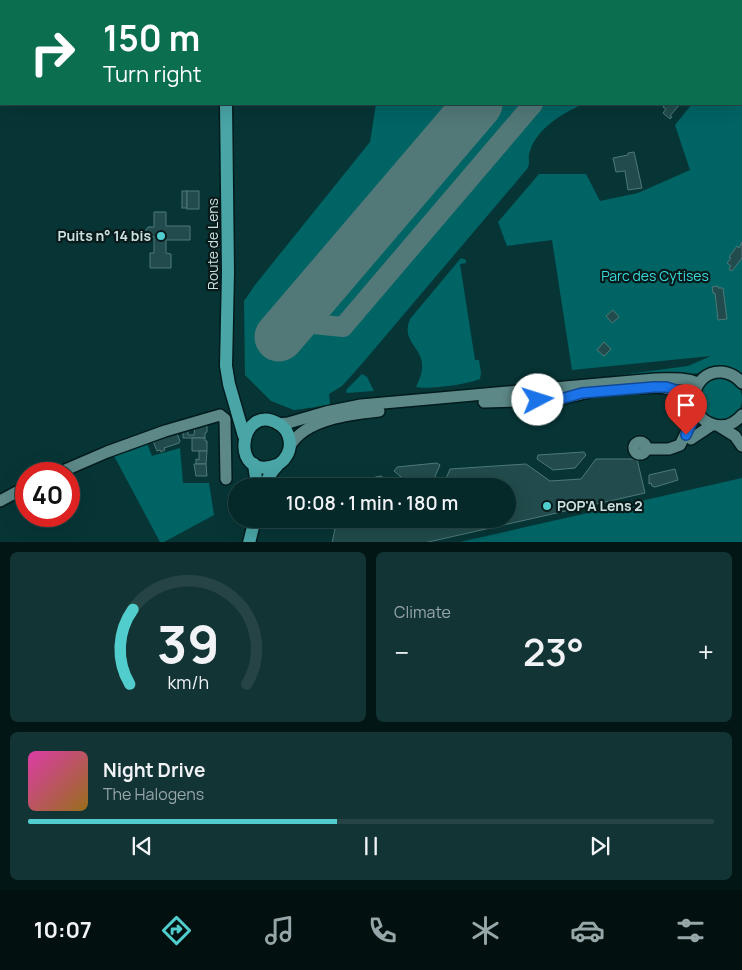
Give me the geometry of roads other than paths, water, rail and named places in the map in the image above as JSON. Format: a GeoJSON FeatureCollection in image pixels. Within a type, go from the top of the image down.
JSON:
{"type":"FeatureCollection","features":[{"type":"Feature","properties":{"kind":"main road","name":"Route de Lens"},"geometry":{"type":"LineString","coordinates":[[226,105],[228,272],[226,366],[228,384],[244,442]]}},
{"type":"Feature","properties":{"kind":"main road","name":"Route de Lens"},"geometry":{"type":"LineString","coordinates":[[228,384],[244,411],[260,422]]}},
{"type":"Feature","properties":{"kind":"main road"},"geometry":{"type":"LineString","coordinates":[[268,478],[277,465],[286,457],[290,446],[286,432],[278,424],[266,421],[260,422],[248,430],[244,442],[248,460],[265,468],[277,465]]}},
{"type":"Feature","properties":{"kind":"main road"},"geometry":{"type":"LineString","coordinates":[[254,464],[256,478]]}},
{"type":"Feature","properties":{"kind":"main road"},"geometry":{"type":"LineString","coordinates":[[249,542],[253,528]]}},
{"type":"Feature","properties":{"kind":"street"},"geometry":{"type":"LineString","coordinates":[[646,449],[669,449],[680,445],[694,417],[695,389],[698,383],[710,374],[726,373],[741,382]]}},
{"type":"Feature","properties":{"kind":"street"},"geometry":{"type":"LineString","coordinates":[[278,424],[361,405],[654,379],[680,378],[690,379],[698,383]]}},
{"type":"Feature","properties":{"kind":"street"},"geometry":{"type":"LineString","coordinates":[[290,446],[301,431],[317,424],[354,414],[492,401],[520,402],[564,398],[582,393],[654,387],[666,387],[679,391],[694,404],[701,418],[733,434],[742,446]]}},
{"type":"Feature","properties":{"kind":"street"},"geometry":{"type":"LineString","coordinates":[[80,464],[148,437],[220,415],[225,419],[226,479]]}},
{"type":"Feature","properties":{"kind":"street"},"geometry":{"type":"LineString","coordinates":[[690,438],[716,425],[734,422],[742,415]]}},
{"type":"Feature","properties":{"kind":"street"},"geometry":{"type":"LineString","coordinates":[[226,447],[244,442]]}},
{"type":"Feature","properties":{"kind":"street"},"geometry":{"type":"LineString","coordinates":[[0,501],[15,493]]}},
{"type":"Feature","properties":{"kind":"place","name":"Puits n° 14 bis"},"geometry":{"type":"Point","coordinates":[161,236]}},
{"type":"Feature","properties":{"kind":"place","name":"POP'A Lens 2"},"geometry":{"type":"Point","coordinates":[547,506]}},
{"type":"Feature","properties":{"kind":"park label","name":"Parc des Cytises"},"geometry":{"type":"Point","coordinates":[655,276]}}]}
